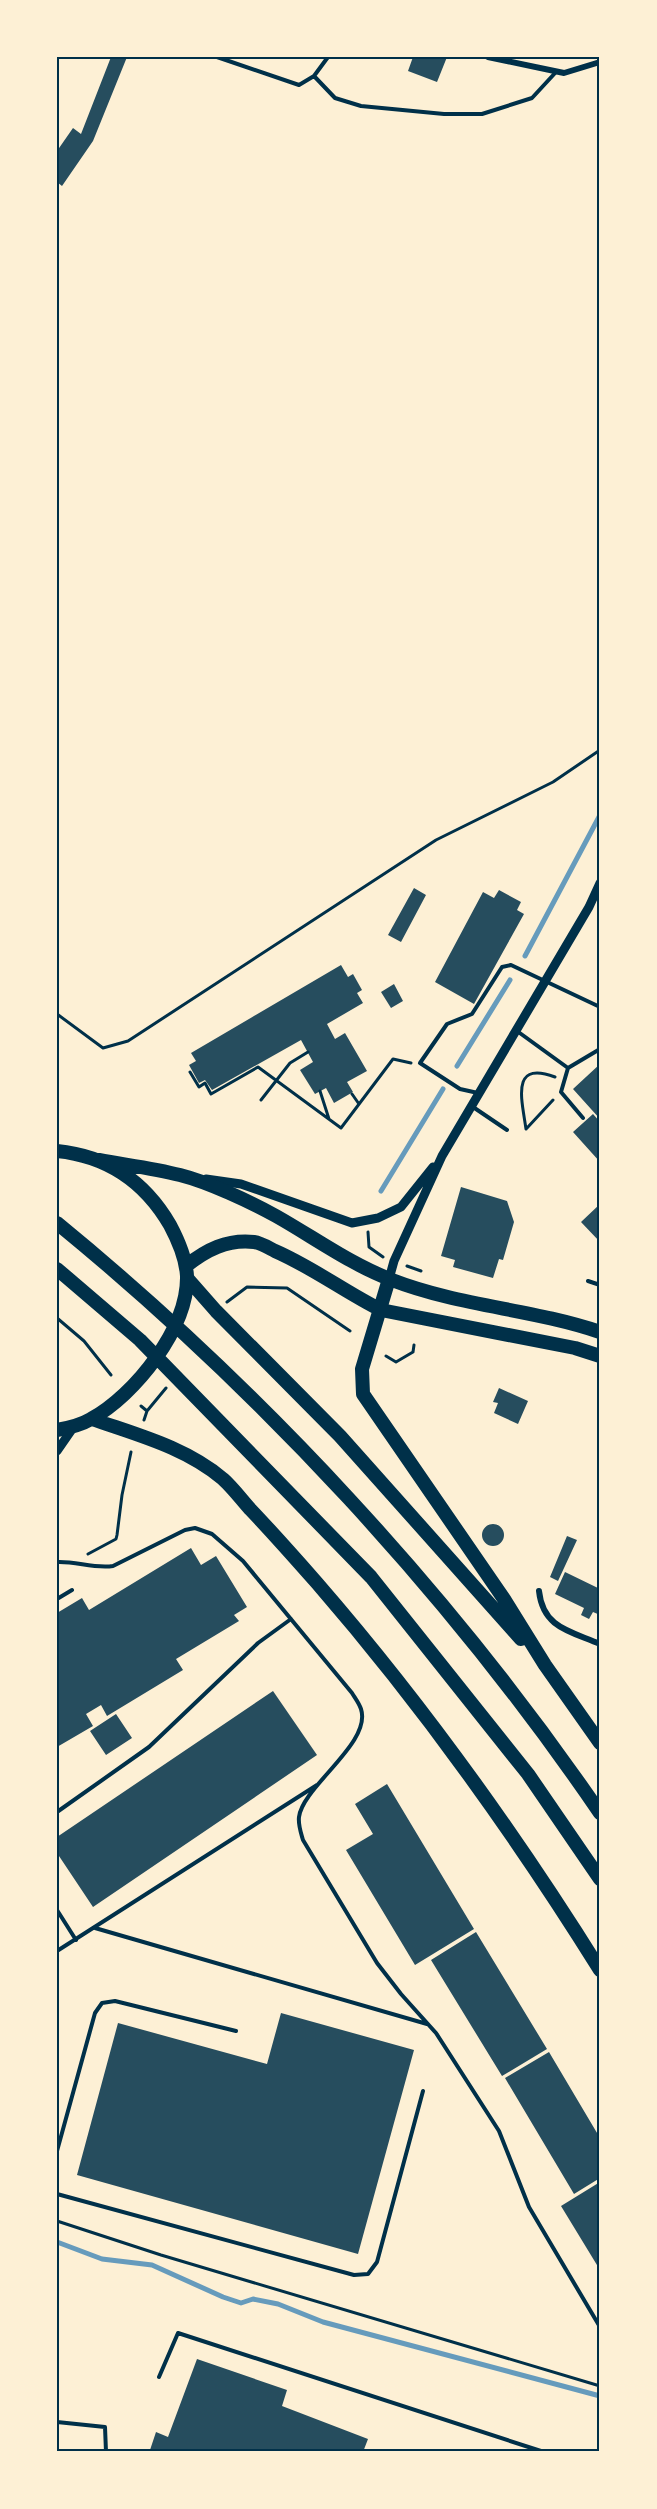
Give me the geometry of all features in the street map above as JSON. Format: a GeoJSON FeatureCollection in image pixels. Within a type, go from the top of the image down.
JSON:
{"type":"FeatureCollection","features":[{"type":"Feature","properties":{"kind":"highway"},"geometry":{"type":"LineString","coordinates":[[57,1151],[181,1175],[274,1215],[350,1262],[421,1291],[571,1322],[600,1332]]}},
{"type":"Feature","properties":{"kind":"highway"},"geometry":{"type":"LineString","coordinates":[[57,1430],[92,1419],[133,1386],[165,1344],[177,1322],[186,1272],[178,1239],[160,1208],[138,1183],[99,1160]]}},
{"type":"Feature","properties":{"kind":"highway"},"geometry":{"type":"LineString","coordinates":[[57,1222],[159,1310],[317,1464],[407,1563],[551,1742],[600,1813]]}},
{"type":"Feature","properties":{"kind":"highway"},"geometry":{"type":"LineString","coordinates":[[186,1272],[210,1249],[234,1242],[256,1242],[290,1257],[381,1310],[574,1348],[600,1356]]}},
{"type":"Feature","properties":{"kind":"highway"},"geometry":{"type":"LineString","coordinates":[[57,1269],[140,1340],[371,1577],[528,1774],[600,1879]]}},
{"type":"Feature","properties":{"kind":"highway"},"geometry":{"type":"LineString","coordinates":[[186,1272],[216,1311],[340,1436],[545,1665]]}},
{"type":"Feature","properties":{"kind":"highway"},"geometry":{"type":"LineString","coordinates":[[389,1279],[362,1370],[363,1394],[600,1743]]}},
{"type":"Feature","properties":{"kind":"highway"},"geometry":{"type":"LineString","coordinates":[[92,1419],[145,1436],[184,1454],[223,1479],[365,1638],[435,1727],[528,1859],[600,1970]]}},
{"type":"Feature","properties":{"kind":"street"},"geometry":{"type":"LineString","coordinates":[[488,57],[564,73],[600,63]]}},
{"type":"Feature","properties":{"kind":"street"},"geometry":{"type":"LineString","coordinates":[[389,1279],[394,1261],[442,1156],[600,884]]}},
{"type":"Feature","properties":{"kind":"street"},"geometry":{"type":"LineString","coordinates":[[181,1175],[241,1184],[352,1223],[378,1218],[401,1207],[442,1156]]}},
{"type":"Feature","properties":{"kind":"street"},"geometry":{"type":"LineString","coordinates":[[57,1451],[75,1425]]}},
{"type":"Feature","properties":{"kind":"street"},"geometry":{"type":"LineString","coordinates":[[539,1592],[541,1608],[550,1621],[600,1644]]}},
{"type":"Feature","properties":{"kind":"lane"},"geometry":{"type":"LineString","coordinates":[[217,57],[298,85],[314,76],[328,57]]}},
{"type":"Feature","properties":{"kind":"lane"},"geometry":{"type":"LineString","coordinates":[[314,76],[335,98],[361,106],[444,114],[482,114],[532,98],[557,72]]}},
{"type":"Feature","properties":{"kind":"lane"},"geometry":{"type":"LineString","coordinates":[[480,1093],[460,1089],[420,1063],[447,1024],[472,1014],[502,967],[512,965],[600,1006]]}},
{"type":"Feature","properties":{"kind":"lane"},"geometry":{"type":"LineString","coordinates":[[515,1030],[568,1068]]}},
{"type":"Feature","properties":{"kind":"lane"},"geometry":{"type":"LineString","coordinates":[[582,1118],[561,1092],[564,1080],[568,1068],[600,1049]]}},
{"type":"Feature","properties":{"kind":"lane"},"geometry":{"type":"LineString","coordinates":[[471,1106],[507,1130]]}},
{"type":"Feature","properties":{"kind":"lane"},"geometry":{"type":"LineString","coordinates":[[588,1281],[600,1285]]}},
{"type":"Feature","properties":{"kind":"lane"},"geometry":{"type":"LineString","coordinates":[[57,1562],[113,1566],[184,1530],[203,1530],[220,1539],[243,1561],[337,1673],[362,1711],[362,1720],[338,1763],[309,1796],[299,1815],[303,1840],[378,1963],[401,1995],[443,2043],[499,2131],[529,2207],[600,2327]]}},
{"type":"Feature","properties":{"kind":"lane"},"geometry":{"type":"LineString","coordinates":[[57,1599],[72,1590]]}},
{"type":"Feature","properties":{"kind":"lane"},"geometry":{"type":"LineString","coordinates":[[57,1812],[149,1748],[258,1643],[291,1619]]}},
{"type":"Feature","properties":{"kind":"lane"},"geometry":{"type":"LineString","coordinates":[[57,1951],[321,1783]]}},
{"type":"Feature","properties":{"kind":"lane"},"geometry":{"type":"LineString","coordinates":[[57,1910],[76,1940]]}},
{"type":"Feature","properties":{"kind":"lane"},"geometry":{"type":"LineString","coordinates":[[95,1928],[428,2024]]}},
{"type":"Feature","properties":{"kind":"lane"},"geometry":{"type":"LineString","coordinates":[[57,2151],[95,2013],[102,2003],[115,2001],[236,2031]]}},
{"type":"Feature","properties":{"kind":"lane"},"geometry":{"type":"LineString","coordinates":[[57,2194],[354,2275],[368,2274],[377,2262],[423,2091]]}},
{"type":"Feature","properties":{"kind":"lane"},"geometry":{"type":"LineString","coordinates":[[159,2377],[178,2333],[544,2452]]}},
{"type":"Feature","properties":{"kind":"lane"},"geometry":{"type":"LineString","coordinates":[[57,2422],[105,2427],[106,2452]]}},
{"type":"Feature","properties":{"kind":"path"},"geometry":{"type":"LineString","coordinates":[[57,1014],[103,1048],[128,1041],[436,840],[553,782],[600,750]]}},
{"type":"Feature","properties":{"kind":"path"},"geometry":{"type":"LineString","coordinates":[[261,1100],[290,1063],[308,1053]]}},
{"type":"Feature","properties":{"kind":"path"},"geometry":{"type":"LineString","coordinates":[[190,1072],[199,1087],[205,1083],[211,1094],[258,1067],[341,1128],[393,1059],[415,1063]]}},
{"type":"Feature","properties":{"kind":"path"},"geometry":{"type":"LineString","coordinates":[[561,1092],[526,1129],[521,1087],[524,1079],[530,1073],[540,1071],[564,1080]]}},
{"type":"Feature","properties":{"kind":"path"},"geometry":{"type":"LineString","coordinates":[[320,1091],[330,1120]]}},
{"type":"Feature","properties":{"kind":"path"},"geometry":{"type":"LineString","coordinates":[[352,1094],[359,1104]]}},
{"type":"Feature","properties":{"kind":"path"},"geometry":{"type":"LineString","coordinates":[[368,1230],[369,1247],[384,1258]]}},
{"type":"Feature","properties":{"kind":"path"},"geometry":{"type":"LineString","coordinates":[[227,1302],[247,1287],[287,1288],[350,1331]]}},
{"type":"Feature","properties":{"kind":"path"},"geometry":{"type":"LineString","coordinates":[[57,1318],[84,1341],[111,1375]]}},
{"type":"Feature","properties":{"kind":"path"},"geometry":{"type":"LineString","coordinates":[[386,1356],[396,1362],[413,1352],[414,1345]]}},
{"type":"Feature","properties":{"kind":"path"},"geometry":{"type":"LineString","coordinates":[[141,1406],[148,1410],[144,1420]]}},
{"type":"Feature","properties":{"kind":"path"},"geometry":{"type":"LineString","coordinates":[[74,1562],[116,1539],[130,1454]]}},
{"type":"Feature","properties":{"kind":"path"},"geometry":{"type":"LineString","coordinates":[[57,2221],[161,2255],[600,2386]]}},
{"type":"Feature","properties":{"kind":"building"},"geometry":{"type":"Polygon","coordinates":[[[111,57],[127,57],[93,141],[62,186],[57,182],[57,151],[73,128],[81,134],[111,57]]]}},
{"type":"Feature","properties":{"kind":"building"},"geometry":{"type":"Polygon","coordinates":[[[413,57],[447,57],[437,82],[408,71],[413,57]]]}},
{"type":"Feature","properties":{"kind":"building"},"geometry":{"type":"Polygon","coordinates":[[[414,888],[426,895],[401,942],[388,935],[414,888]]]}},
{"type":"Feature","properties":{"kind":"building"},"geometry":{"type":"Polygon","coordinates":[[[499,890],[521,902],[517,910],[524,914],[474,1004],[435,982],[483,892],[494,898],[499,890]]]}},
{"type":"Feature","properties":{"kind":"building"},"geometry":{"type":"Polygon","coordinates":[[[341,965],[348,977],[353,974],[362,990],[357,993],[363,1003],[327,1024],[335,1039],[345,1033],[367,1071],[347,1082],[353,1092],[334,1103],[326,1088],[315,1094],[300,1070],[313,1062],[301,1040],[212,1090],[205,1080],[199,1083],[189,1065],[196,1061],[191,1053],[341,965]]]}},
{"type":"Feature","properties":{"kind":"building"},"geometry":{"type":"Polygon","coordinates":[[[394,984],[403,1001],[391,1008],[381,992],[394,984]]]}},
{"type":"Feature","properties":{"kind":"building"},"geometry":{"type":"Polygon","coordinates":[[[600,1064],[600,1119],[573,1089],[600,1064]]]}},
{"type":"Feature","properties":{"kind":"building"},"geometry":{"type":"Polygon","coordinates":[[[593,1114],[600,1122],[600,1162],[573,1132],[593,1114]]]}},
{"type":"Feature","properties":{"kind":"building"},"geometry":{"type":"Polygon","coordinates":[[[461,1187],[507,1201],[514,1222],[503,1260],[499,1259],[493,1278],[453,1267],[455,1260],[441,1256],[461,1187]]]}},
{"type":"Feature","properties":{"kind":"building"},"geometry":{"type":"Polygon","coordinates":[[[600,1204],[600,1242],[581,1222],[600,1204]]]}},
{"type":"Feature","properties":{"kind":"building"},"geometry":{"type":"Polygon","coordinates":[[[499,1388],[528,1401],[518,1424],[494,1413],[498,1403],[493,1402],[499,1388]]]}},
{"type":"Feature","properties":{"kind":"building"},"geometry":{"type":"Polygon","coordinates":[[[493,1524],[501,1527],[504,1535],[501,1543],[493,1546],[485,1543],[482,1535],[485,1527],[493,1524]]]}},
{"type":"Feature","properties":{"kind":"building"},"geometry":{"type":"Polygon","coordinates":[[[567,1536],[577,1540],[558,1581],[550,1577],[567,1536]]]}},
{"type":"Feature","properties":{"kind":"building"},"geometry":{"type":"Polygon","coordinates":[[[191,1548],[201,1565],[216,1556],[247,1607],[234,1615],[239,1621],[176,1659],[183,1670],[107,1716],[101,1705],[86,1714],[93,1726],[57,1747],[57,1613],[82,1598],[89,1610],[191,1548]]]}},
{"type":"Feature","properties":{"kind":"building"},"geometry":{"type":"Polygon","coordinates":[[[565,1572],[600,1589],[600,1615],[593,1612],[589,1619],[581,1615],[584,1608],[555,1594],[565,1572]]]}},
{"type":"Feature","properties":{"kind":"building"},"geometry":{"type":"Polygon","coordinates":[[[273,1691],[317,1755],[93,1907],[57,1853],[57,1837],[273,1691]]]}},
{"type":"Feature","properties":{"kind":"building"},"geometry":{"type":"Polygon","coordinates":[[[116,1714],[132,1738],[106,1755],[90,1731],[116,1714]]]}},
{"type":"Feature","properties":{"kind":"building"},"geometry":{"type":"Polygon","coordinates":[[[387,1784],[474,1929],[415,1965],[346,1850],[373,1834],[355,1804],[387,1784]]]}},
{"type":"Feature","properties":{"kind":"building"},"geometry":{"type":"Polygon","coordinates":[[[476,1932],[547,2049],[502,2076],[431,1960],[476,1932]]]}},
{"type":"Feature","properties":{"kind":"building"},"geometry":{"type":"Polygon","coordinates":[[[281,2013],[414,2050],[358,2254],[77,2175],[118,2023],[267,2064],[281,2013]]]}},
{"type":"Feature","properties":{"kind":"building"},"geometry":{"type":"Polygon","coordinates":[[[549,2052],[600,2138],[600,2178],[574,2194],[505,2078],[549,2052]]]}},
{"type":"Feature","properties":{"kind":"building"},"geometry":{"type":"Polygon","coordinates":[[[600,2182],[600,2270],[561,2206],[600,2182]]]}},
{"type":"Feature","properties":{"kind":"building"},"geometry":{"type":"Polygon","coordinates":[[[197,2359],[287,2390],[282,2406],[368,2439],[363,2452],[157,2452],[150,2450],[156,2432],[168,2437],[197,2359]]]}},
{"type":"Feature","properties":{"kind":"waterway"},"geometry":{"type":"LineString","coordinates":[[525,956],[600,815]]}},
{"type":"Feature","properties":{"kind":"waterway"},"geometry":{"type":"LineString","coordinates":[[457,1066],[510,980]]}},
{"type":"Feature","properties":{"kind":"waterway"},"geometry":{"type":"LineString","coordinates":[[381,1191],[443,1089]]}},
{"type":"Feature","properties":{"kind":"waterway"},"geometry":{"type":"LineString","coordinates":[[57,2242],[102,2259],[152,2265],[241,2303],[253,2299],[278,2304],[323,2322],[600,2396]]}}]}
